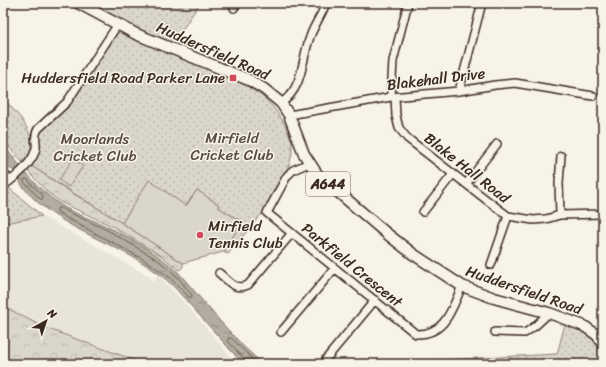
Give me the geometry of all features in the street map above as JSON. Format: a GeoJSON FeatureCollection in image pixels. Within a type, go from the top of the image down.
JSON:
{"type":"FeatureCollection","features":[{"type":"Feature","properties":{"kind":"highway","name":"Huddersfield Road"},"geometry":{"type":"LineString","coordinates":[[78,3],[142,36],[249,80],[264,89],[281,103],[289,115],[304,154],[317,174],[386,233],[418,258],[462,286],[494,298],[549,313],[584,326],[597,335],[603,344]]}},
{"type":"Feature","properties":{"kind":"street","name":"Blake Hall Road"},"geometry":{"type":"LineString","coordinates":[[408,3],[392,61],[393,97],[396,116],[399,128],[407,138],[508,216],[533,220],[546,219],[560,215],[603,214]]}},
{"type":"Feature","properties":{"kind":"street"},"geometry":{"type":"LineString","coordinates":[[459,91],[482,3]]}},
{"type":"Feature","properties":{"kind":"street"},"geometry":{"type":"LineString","coordinates":[[281,103],[292,94],[298,84],[302,63],[310,37],[324,4]]}},
{"type":"Feature","properties":{"kind":"street"},"geometry":{"type":"LineString","coordinates":[[3,186],[32,160],[36,148],[35,134],[38,129],[67,102],[118,24]]}},
{"type":"Feature","properties":{"kind":"street","name":"Blakehall Drive"},"geometry":{"type":"LineString","coordinates":[[289,115],[393,97],[459,91],[495,84],[515,83],[589,96]]}},
{"type":"Feature","properties":{"kind":"street"},"geometry":{"type":"LineString","coordinates":[[466,184],[497,144]]}},
{"type":"Feature","properties":{"kind":"street"},"geometry":{"type":"LineString","coordinates":[[560,215],[559,183],[561,156]]}},
{"type":"Feature","properties":{"kind":"street","name":"Parkfield Crescent"},"geometry":{"type":"LineString","coordinates":[[309,162],[293,170],[287,176],[267,213],[416,334],[425,335],[436,330],[446,321],[462,286]]}},
{"type":"Feature","properties":{"kind":"street"},"geometry":{"type":"LineString","coordinates":[[3,172],[11,179]]}},
{"type":"Feature","properties":{"kind":"street"},"geometry":{"type":"LineString","coordinates":[[423,212],[453,174]]}},
{"type":"Feature","properties":{"kind":"street"},"geometry":{"type":"LineString","coordinates":[[491,265],[508,216]]}},
{"type":"Feature","properties":{"kind":"street"},"geometry":{"type":"LineString","coordinates":[[219,273],[235,287],[248,285],[292,233]]}},
{"type":"Feature","properties":{"kind":"street"},"geometry":{"type":"LineString","coordinates":[[281,332],[335,268]]}},
{"type":"Feature","properties":{"kind":"street"},"geometry":{"type":"LineString","coordinates":[[326,359],[375,300]]}},
{"type":"Feature","properties":{"kind":"street"},"geometry":{"type":"LineString","coordinates":[[495,332],[525,333],[549,313]]}},
{"type":"Feature","properties":{"kind":"shaded area"},"geometry":{"type":"Polygon","coordinates":[[[42,216],[149,276],[152,282],[158,275],[233,359],[159,364],[137,361],[43,327],[3,306],[3,225],[4,223],[42,216]]]}},
{"type":"Feature","properties":{"kind":"green space"},"geometry":{"type":"Polygon","coordinates":[[[84,3],[200,3],[172,45],[84,3]]]}},
{"type":"Feature","properties":{"kind":"green space"},"geometry":{"type":"Polygon","coordinates":[[[119,28],[247,86],[263,97],[273,107],[283,121],[292,141],[292,154],[289,165],[264,211],[228,254],[223,252],[242,222],[218,207],[219,205],[197,190],[186,206],[149,181],[122,223],[30,165],[36,135],[58,113],[119,28]]]}},
{"type":"Feature","properties":{"kind":"green space"},"geometry":{"type":"Polygon","coordinates":[[[3,98],[24,122],[28,129],[31,144],[30,152],[22,162],[3,140],[3,98]]]}},
{"type":"Feature","properties":{"kind":"green space"},"geometry":{"type":"Polygon","coordinates":[[[73,159],[83,166],[69,187],[59,180],[73,159]]]}},
{"type":"Feature","properties":{"kind":"green space"},"geometry":{"type":"Polygon","coordinates":[[[30,165],[183,263],[183,267],[179,270],[162,256],[112,226],[60,202],[47,192],[27,170],[30,165]]]}},
{"type":"Feature","properties":{"kind":"green space"},"geometry":{"type":"Polygon","coordinates":[[[149,180],[186,206],[197,190],[219,205],[218,207],[242,222],[223,252],[183,263],[122,223],[149,180]]]}},
{"type":"Feature","properties":{"kind":"green space"},"geometry":{"type":"Polygon","coordinates":[[[8,187],[42,216],[5,223],[3,225],[3,190],[8,187]]]}},
{"type":"Feature","properties":{"kind":"green space"},"geometry":{"type":"Polygon","coordinates":[[[3,306],[43,327],[137,361],[159,364],[3,364],[3,306]]]}},
{"type":"Feature","properties":{"kind":"green space"},"geometry":{"type":"Polygon","coordinates":[[[565,324],[583,331],[595,341],[603,353],[603,364],[403,364],[402,362],[557,354],[565,324]]]}},
{"type":"Feature","properties":{"kind":"green space"},"geometry":{"type":"Polygon","coordinates":[[[233,359],[238,364],[159,364],[233,359]]]}},
{"type":"Feature","properties":{"kind":"water"},"geometry":{"type":"Polygon","coordinates":[[[3,145],[35,183],[58,203],[128,238],[146,248],[172,266],[244,347],[263,364],[243,364],[175,288],[158,273],[139,260],[57,217],[39,203],[22,185],[16,172],[5,166],[3,159],[3,145]]]}},
{"type":"Feature","properties":{"kind":"place","name":"Huddersfield Road Parker Lane"},"geometry":{"type":"Point","coordinates":[233,78]}},
{"type":"Feature","properties":{"kind":"place","name":"Mirfield Tennis Club"},"geometry":{"type":"Point","coordinates":[200,235]}},
{"type":"Feature","properties":{"kind":"park label","name":"Mirfield Cricket Club"},"geometry":{"type":"Point","coordinates":[232,146]}},
{"type":"Feature","properties":{"kind":"park label","name":"Moorlands Cricket Club"},"geometry":{"type":"Point","coordinates":[95,148]}}]}
